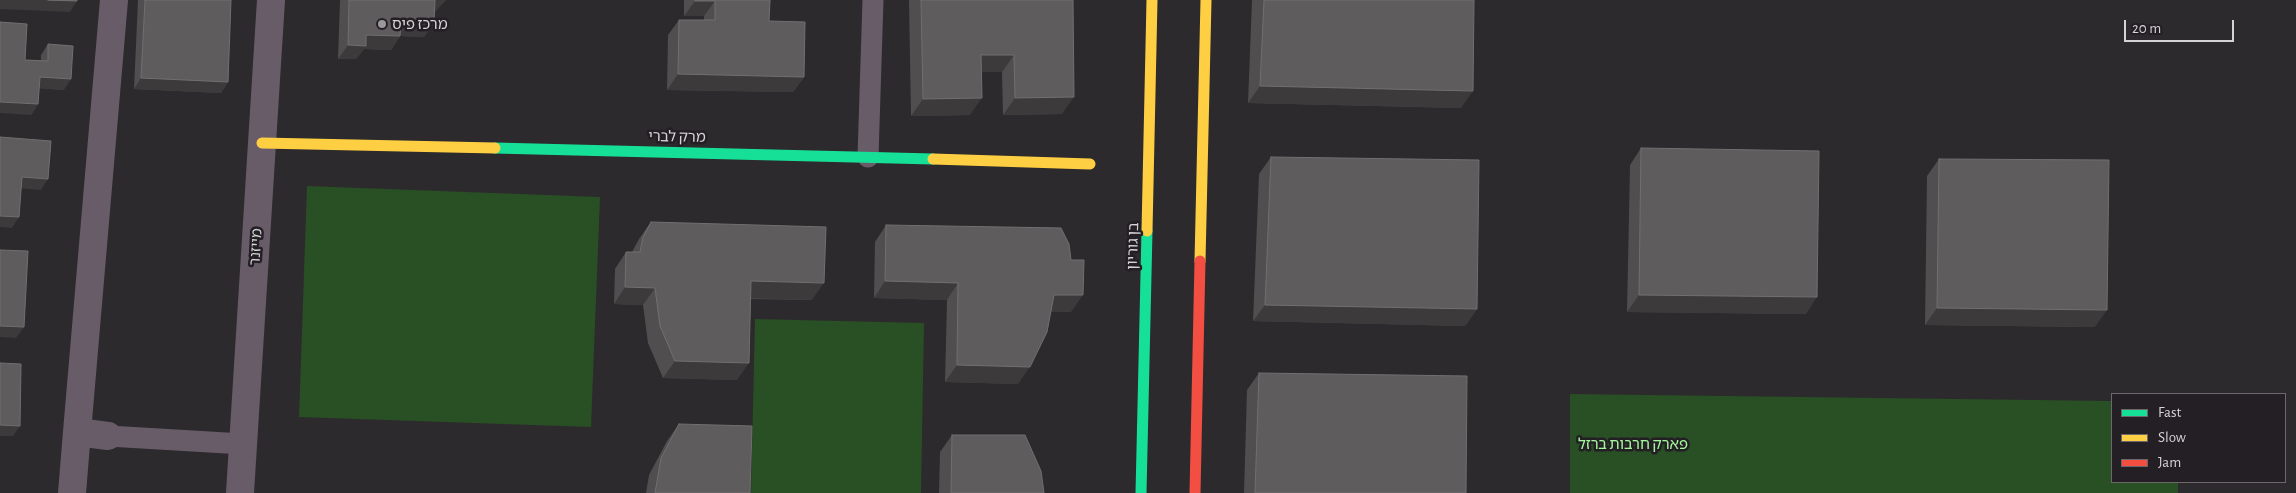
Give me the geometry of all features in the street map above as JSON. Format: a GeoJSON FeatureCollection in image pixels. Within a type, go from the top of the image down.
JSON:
{"type":"FeatureCollection","features":[{"type":"Feature","properties":{"kind":"street"},"geometry":{"type":"LineString","coordinates":[[72,493],[114,0]]}},
{"type":"Feature","properties":{"kind":"street","name":"מייזנר"},"geometry":{"type":"LineString","coordinates":[[240,493],[272,0]]}},
{"type":"Feature","properties":{"kind":"street","name":"בן גוריון"},"geometry":{"type":"LineString","coordinates":[[1142,493],[1152,0]]}},
{"type":"Feature","properties":{"kind":"street"},"geometry":{"type":"LineString","coordinates":[[1195,493],[1206,0]]}},
{"type":"Feature","properties":{"kind":"street","name":"מרק לברי"},"geometry":{"type":"LineString","coordinates":[[262,143],[1090,164]]}},
{"type":"Feature","properties":{"kind":"street"},"geometry":{"type":"LineString","coordinates":[[76,432],[108,436]]}},
{"type":"Feature","properties":{"kind":"lane"},"geometry":{"type":"LineString","coordinates":[[868,157],[873,0]]}},
{"type":"Feature","properties":{"kind":"lane"},"geometry":{"type":"LineString","coordinates":[[108,436],[243,444]]}},
{"type":"Feature","properties":{"kind":"green space"},"geometry":{"type":"Polygon","coordinates":[[[307,186],[600,197],[591,427],[299,417],[307,186]]]}},
{"type":"Feature","properties":{"kind":"green space"},"geometry":{"type":"Polygon","coordinates":[[[755,319],[924,323],[921,493],[751,493],[755,319]]]}},
{"type":"Feature","properties":{"kind":"green space","name":"פארק חרבות ברזל"},"geometry":{"type":"Polygon","coordinates":[[[1570,394],[2111,401],[2111,483],[2178,483],[2178,493],[1570,493],[1570,394]]]}},
{"type":"Feature","properties":{"kind":"building"},"geometry":{"type":"Polygon","coordinates":[[[145,0],[231,0],[228,82],[141,78],[145,0]]]}},
{"type":"Feature","properties":{"kind":"building","name":"מרכז פיס"},"geometry":{"type":"Polygon","coordinates":[[[349,0],[435,0],[434,23],[401,22],[400,36],[366,35],[366,46],[348,45],[349,0]]]}},
{"type":"Feature","properties":{"kind":"building"},"geometry":{"type":"Polygon","coordinates":[[[695,0],[770,0],[769,21],[805,22],[804,77],[678,74],[679,20],[715,20],[715,1],[695,0]]]}},
{"type":"Feature","properties":{"kind":"building"},"geometry":{"type":"Polygon","coordinates":[[[921,0],[1073,0],[1074,97],[1015,98],[1014,55],[981,55],[982,98],[923,99],[921,0]]]}},
{"type":"Feature","properties":{"kind":"building"},"geometry":{"type":"Polygon","coordinates":[[[1264,0],[1474,0],[1473,91],[1260,86],[1264,0]]]}},
{"type":"Feature","properties":{"kind":"building"},"geometry":{"type":"Polygon","coordinates":[[[0,22],[27,24],[25,60],[48,61],[48,44],[73,46],[71,79],[40,77],[38,104],[0,102],[0,22]]]}},
{"type":"Feature","properties":{"kind":"building"},"geometry":{"type":"Polygon","coordinates":[[[0,137],[51,141],[48,179],[22,177],[19,217],[0,216],[0,137]]]}},
{"type":"Feature","properties":{"kind":"building"},"geometry":{"type":"Polygon","coordinates":[[[1641,148],[1819,151],[1817,297],[1639,295],[1641,148]]]}},
{"type":"Feature","properties":{"kind":"building"},"geometry":{"type":"Polygon","coordinates":[[[1271,157],[1479,160],[1477,309],[1265,305],[1271,157]]]}},
{"type":"Feature","properties":{"kind":"building"},"geometry":{"type":"Polygon","coordinates":[[[1939,159],[2109,160],[2107,310],[1937,308],[1939,159]]]}},
{"type":"Feature","properties":{"kind":"building"},"geometry":{"type":"Polygon","coordinates":[[[651,222],[826,227],[824,283],[751,281],[749,363],[675,361],[660,326],[655,288],[625,287],[626,252],[640,252],[643,237],[651,222]]]}},
{"type":"Feature","properties":{"kind":"building"},"geometry":{"type":"Polygon","coordinates":[[[886,225],[1061,228],[1069,244],[1071,260],[1084,260],[1083,295],[1054,295],[1047,332],[1030,367],[957,365],[958,283],[885,281],[886,225]]]}},
{"type":"Feature","properties":{"kind":"building"},"geometry":{"type":"Polygon","coordinates":[[[0,250],[28,251],[24,327],[0,326],[0,250]]]}},
{"type":"Feature","properties":{"kind":"building"},"geometry":{"type":"Polygon","coordinates":[[[0,363],[21,364],[20,426],[0,425],[0,363]]]}},
{"type":"Feature","properties":{"kind":"building"},"geometry":{"type":"Polygon","coordinates":[[[1259,373],[1467,376],[1466,493],[1255,493],[1259,373]]]}},
{"type":"Feature","properties":{"kind":"building"},"geometry":{"type":"Polygon","coordinates":[[[679,424],[752,426],[750,493],[655,493],[661,458],[679,424]]]}},
{"type":"Feature","properties":{"kind":"building"},"geometry":{"type":"Polygon","coordinates":[[[952,435],[1025,435],[1041,471],[1044,493],[951,493],[952,435]]]}},
{"type":"Feature","properties":{"kind":"traffic: fast"},"geometry":{"type":"LineString","coordinates":[[495,148],[933,159]]}},
{"type":"Feature","properties":{"kind":"traffic: fast"},"geometry":{"type":"LineString","coordinates":[[1141,493],[1147,231]]}},
{"type":"Feature","properties":{"kind":"traffic: slow"},"geometry":{"type":"LineString","coordinates":[[1147,231],[1152,0]]}},
{"type":"Feature","properties":{"kind":"traffic: slow"},"geometry":{"type":"LineString","coordinates":[[1200,261],[1206,0]]}},
{"type":"Feature","properties":{"kind":"traffic: slow"},"geometry":{"type":"LineString","coordinates":[[262,143],[495,148]]}},
{"type":"Feature","properties":{"kind":"traffic: slow"},"geometry":{"type":"LineString","coordinates":[[933,159],[1090,164]]}},
{"type":"Feature","properties":{"kind":"traffic: jam"},"geometry":{"type":"LineString","coordinates":[[1195,493],[1200,261]]}},
{"type":"Feature","properties":{"kind":"place","name":"מרכז פיס"},"geometry":{"type":"Point","coordinates":[382,24]}}]}
